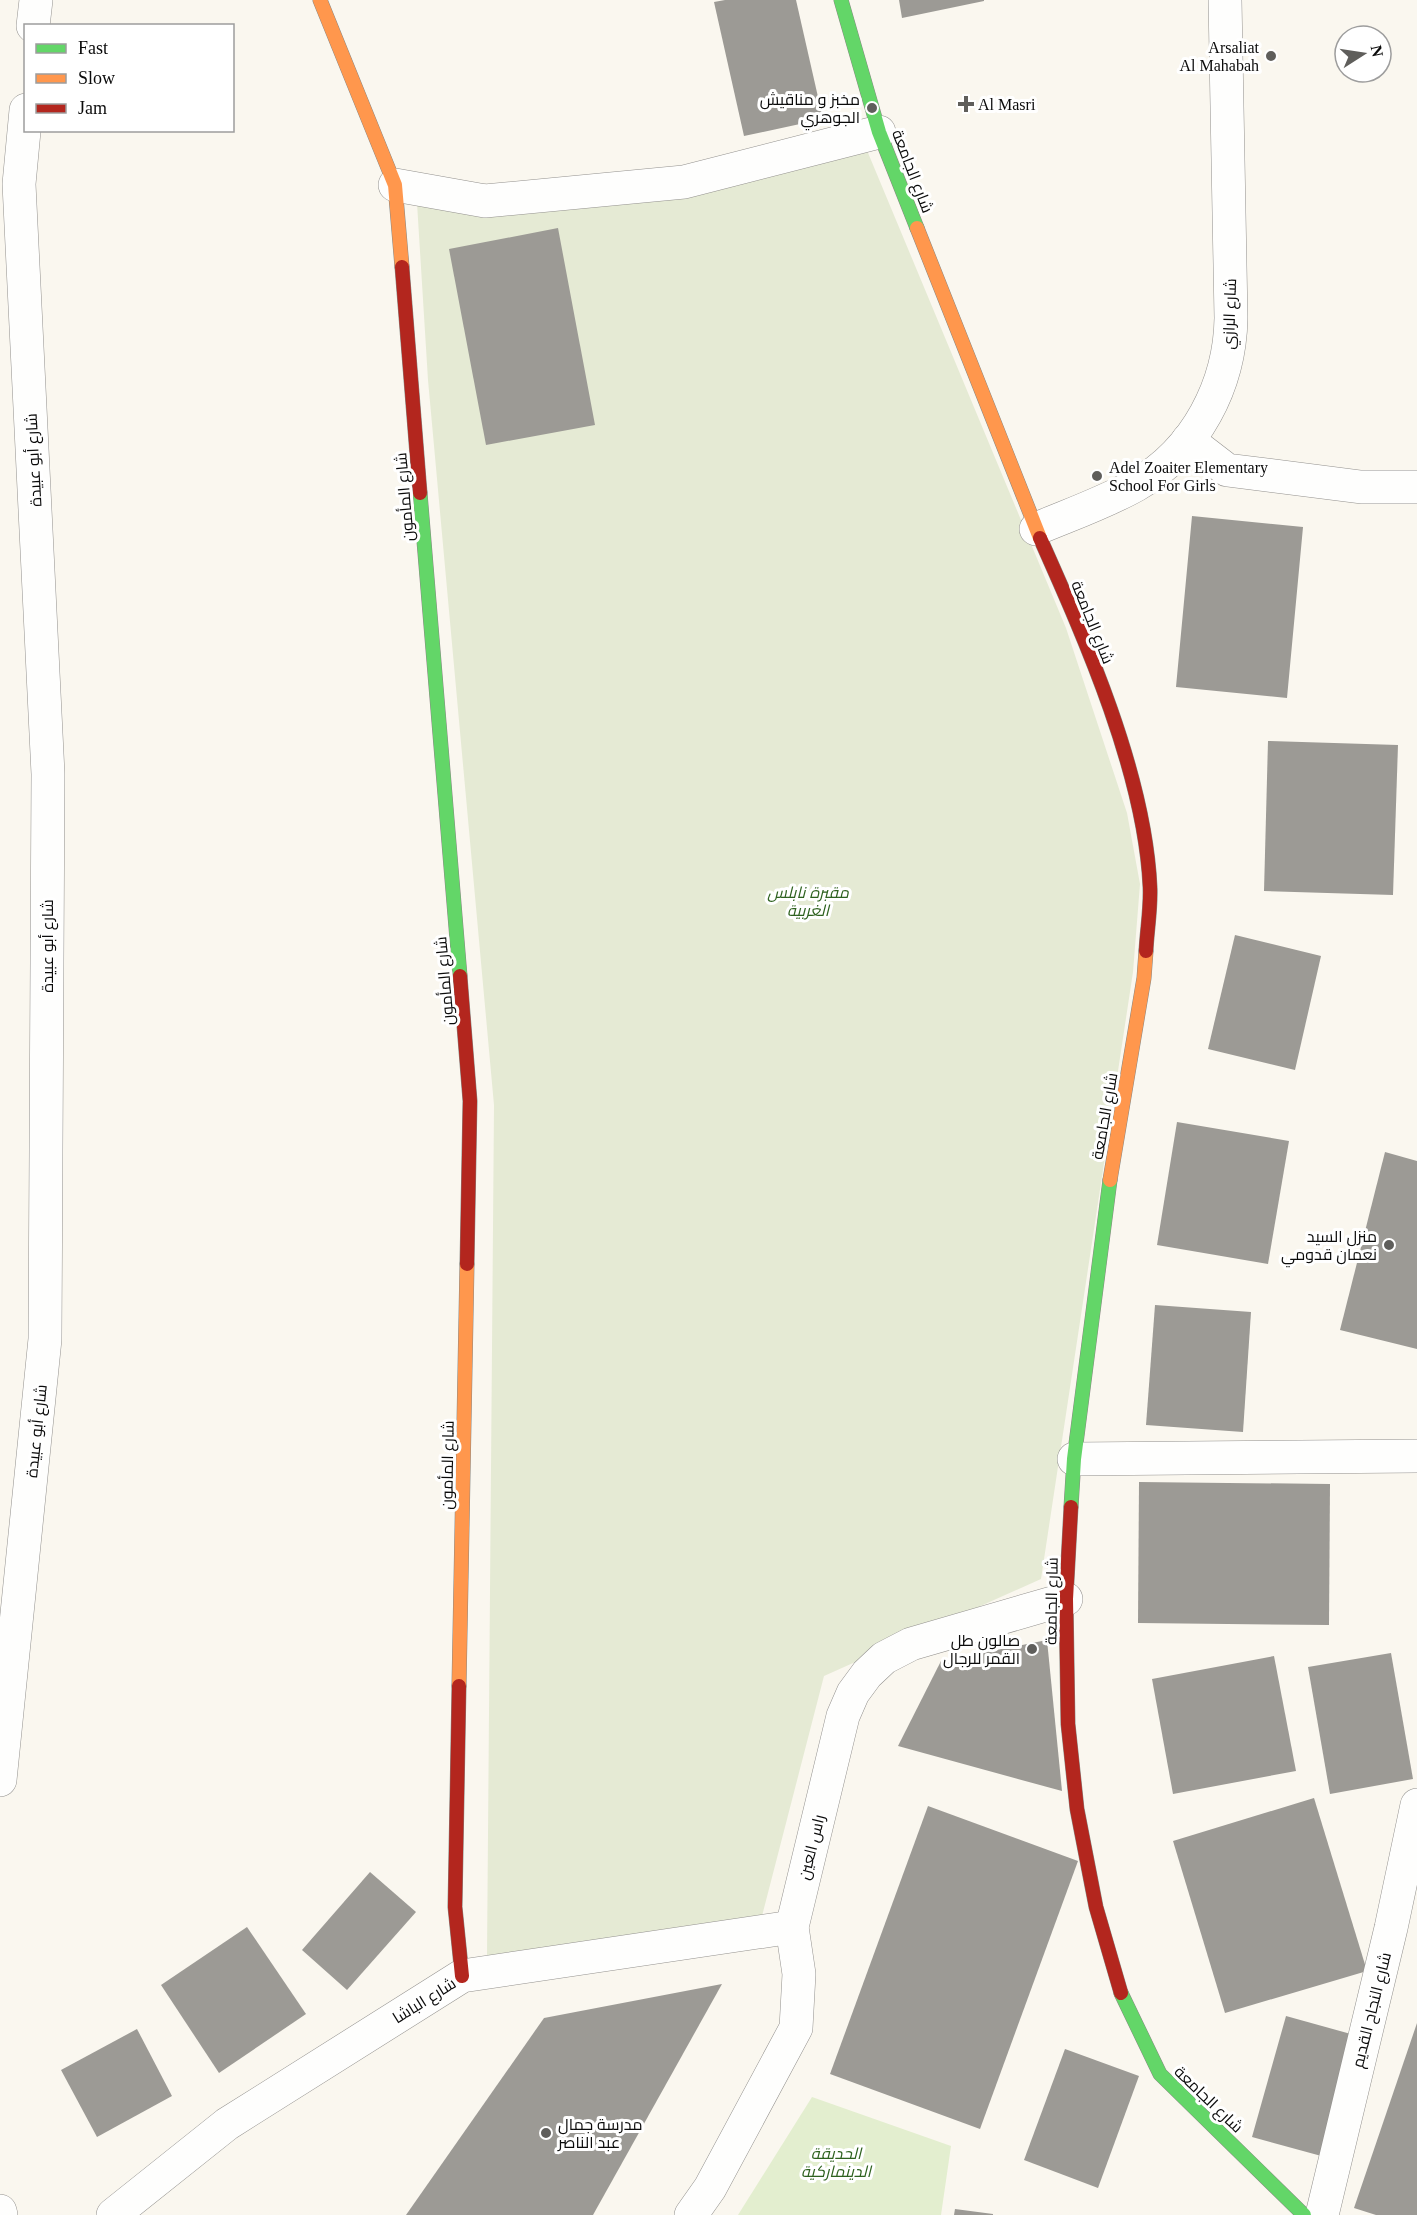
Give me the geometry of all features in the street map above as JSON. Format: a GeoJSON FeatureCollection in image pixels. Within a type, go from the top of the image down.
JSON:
{"type":"FeatureCollection","features":[{"type":"Feature","properties":{"kind":"street"},"geometry":{"type":"LineString","coordinates":[[33,24],[36,0]]}},
{"type":"Feature","properties":{"kind":"street","name":"شارع المأمون"},"geometry":{"type":"LineString","coordinates":[[320,0],[395,185],[470,1101],[455,1907],[462,1976]]}},
{"type":"Feature","properties":{"kind":"street","name":"شارع الجامعة"},"geometry":{"type":"LineString","coordinates":[[841,0],[879,132],[1036,529],[1078,624],[1113,722],[1140,809],[1150,888],[1144,978],[1113,1160],[1074,1459],[1066,1599],[1068,1724],[1077,1809],[1096,1907],[1119,1990],[1160,2074],[1304,2215]]}},
{"type":"Feature","properties":{"kind":"street","name":"شارع الرازي"},"geometry":{"type":"LineString","coordinates":[[1036,529],[1138,484],[1163,466],[1188,440],[1216,394],[1231,335],[1225,0]]}},
{"type":"Feature","properties":{"kind":"street","name":"شارع أبو عبيدة"},"geometry":{"type":"LineString","coordinates":[[0,1780],[45,1339],[48,774],[19,184],[24,131]]}},
{"type":"Feature","properties":{"kind":"street"},"geometry":{"type":"LineString","coordinates":[[395,185],[485,201],[684,182],[879,132]]}},
{"type":"Feature","properties":{"kind":"street"},"geometry":{"type":"LineString","coordinates":[[1188,440],[1227,470],[1361,487],[1417,487]]}},
{"type":"Feature","properties":{"kind":"street"},"geometry":{"type":"LineString","coordinates":[[1074,1459],[1417,1456]]}},
{"type":"Feature","properties":{"kind":"street","name":"راس العين"},"geometry":{"type":"LineString","coordinates":[[691,2215],[710,2188],[796,2028],[799,1974],[792,1927],[843,1716],[854,1692],[867,1674],[884,1658],[911,1644],[1066,1599]]}},
{"type":"Feature","properties":{"kind":"street","name":"شارع النجاح القديم"},"geometry":{"type":"LineString","coordinates":[[1322,2215],[1391,1928],[1417,1805]]}},
{"type":"Feature","properties":{"kind":"street","name":"شارع الباشا"},"geometry":{"type":"LineString","coordinates":[[113,2215],[227,2124],[462,1976],[792,1927]]}},
{"type":"Feature","properties":{"kind":"green space","name":"مقبرة نابلس الغربية"},"geometry":{"type":"Polygon","coordinates":[[[866,148],[1066,628],[1127,813],[1140,884],[1133,972],[1041,1579],[824,1676],[762,1916],[487,1956],[494,1105],[428,380],[417,203],[866,148]]]}},
{"type":"Feature","properties":{"kind":"green space","name":"الحديقة الدينماركية"},"geometry":{"type":"Polygon","coordinates":[[[812,2097],[951,2146],[941,2215],[738,2215],[812,2097]]]}},
{"type":"Feature","properties":{"kind":"building"},"geometry":{"type":"Polygon","coordinates":[[[796,0],[823,119],[744,136],[714,2],[796,0]]]}},
{"type":"Feature","properties":{"kind":"building"},"geometry":{"type":"Polygon","coordinates":[[[899,0],[984,0],[984,1],[902,18],[899,0]]]}},
{"type":"Feature","properties":{"kind":"building"},"geometry":{"type":"Polygon","coordinates":[[[558,228],[595,425],[486,445],[449,249],[558,228]]]}},
{"type":"Feature","properties":{"kind":"building"},"geometry":{"type":"Polygon","coordinates":[[[1192,516],[1303,527],[1287,698],[1176,687],[1192,516]]]}},
{"type":"Feature","properties":{"kind":"building"},"geometry":{"type":"Polygon","coordinates":[[[1268,741],[1398,745],[1393,895],[1264,891],[1268,741]]]}},
{"type":"Feature","properties":{"kind":"building"},"geometry":{"type":"Polygon","coordinates":[[[1235,935],[1321,956],[1295,1070],[1208,1049],[1235,935]]]}},
{"type":"Feature","properties":{"kind":"building"},"geometry":{"type":"Polygon","coordinates":[[[1177,1122],[1289,1141],[1268,1264],[1157,1245],[1177,1122]]]}},
{"type":"Feature","properties":{"kind":"building","name":"منزل السيد نعمان قدومي"},"geometry":{"type":"Polygon","coordinates":[[[1385,1152],[1417,1161],[1417,1349],[1340,1330],[1385,1152]]]}},
{"type":"Feature","properties":{"kind":"building"},"geometry":{"type":"Polygon","coordinates":[[[1155,1305],[1251,1312],[1243,1432],[1146,1425],[1155,1305]]]}},
{"type":"Feature","properties":{"kind":"building"},"geometry":{"type":"Polygon","coordinates":[[[1139,1482],[1330,1484],[1329,1625],[1138,1623],[1139,1482]]]}},
{"type":"Feature","properties":{"kind":"building"},"geometry":{"type":"Polygon","coordinates":[[[1047,1640],[1062,1791],[898,1746],[941,1661],[1047,1640]]]}},
{"type":"Feature","properties":{"kind":"building"},"geometry":{"type":"Polygon","coordinates":[[[1391,1653],[1413,1779],[1330,1794],[1308,1667],[1391,1653]]]}},
{"type":"Feature","properties":{"kind":"building"},"geometry":{"type":"Polygon","coordinates":[[[1274,1656],[1296,1771],[1173,1794],[1152,1679],[1274,1656]]]}},
{"type":"Feature","properties":{"kind":"building"},"geometry":{"type":"Polygon","coordinates":[[[1314,1798],[1367,1971],[1225,2013],[1173,1841],[1314,1798]]]}},
{"type":"Feature","properties":{"kind":"building"},"geometry":{"type":"Polygon","coordinates":[[[928,1806],[1078,1861],[980,2129],[830,2074],[928,1806]]]}},
{"type":"Feature","properties":{"kind":"building"},"geometry":{"type":"Polygon","coordinates":[[[370,1872],[416,1912],[347,1990],[302,1950],[370,1872]]]}},
{"type":"Feature","properties":{"kind":"building"},"geometry":{"type":"Polygon","coordinates":[[[247,1927],[306,2014],[219,2073],[161,1985],[247,1927]]]}},
{"type":"Feature","properties":{"kind":"building"},"geometry":{"type":"Polygon","coordinates":[[[722,1984],[593,2215],[406,2215],[544,2018],[722,1984]]]}},
{"type":"Feature","properties":{"kind":"building"},"geometry":{"type":"Polygon","coordinates":[[[1286,2016],[1358,2036],[1325,2157],[1252,2137],[1286,2016]]]}},
{"type":"Feature","properties":{"kind":"building"},"geometry":{"type":"Polygon","coordinates":[[[1417,2023],[1417,2215],[1376,2215],[1354,2208],[1417,2023]]]}},
{"type":"Feature","properties":{"kind":"building"},"geometry":{"type":"Polygon","coordinates":[[[137,2029],[172,2096],[97,2137],[61,2070],[137,2029]]]}},
{"type":"Feature","properties":{"kind":"building"},"geometry":{"type":"Polygon","coordinates":[[[1065,2049],[1139,2076],[1098,2188],[1024,2160],[1065,2049]]]}},
{"type":"Feature","properties":{"kind":"building"},"geometry":{"type":"Polygon","coordinates":[[[955,2209],[993,2214],[993,2215],[954,2215],[955,2209]]]}},
{"type":"Feature","properties":{"kind":"traffic: fast"},"geometry":{"type":"LineString","coordinates":[[841,0],[879,132],[917,228]]}},
{"type":"Feature","properties":{"kind":"traffic: fast"},"geometry":{"type":"LineString","coordinates":[[420,493],[460,976]]}},
{"type":"Feature","properties":{"kind":"traffic: fast"},"geometry":{"type":"LineString","coordinates":[[1071,1507],[1074,1459],[1110,1180]]}},
{"type":"Feature","properties":{"kind":"traffic: fast"},"geometry":{"type":"LineString","coordinates":[[1121,1993],[1160,2074],[1304,2215]]}},
{"type":"Feature","properties":{"kind":"traffic: slow"},"geometry":{"type":"LineString","coordinates":[[320,0],[395,185],[402,267]]}},
{"type":"Feature","properties":{"kind":"traffic: slow"},"geometry":{"type":"LineString","coordinates":[[917,228],[1040,538]]}},
{"type":"Feature","properties":{"kind":"traffic: slow"},"geometry":{"type":"LineString","coordinates":[[1110,1180],[1144,978],[1146,951]]}},
{"type":"Feature","properties":{"kind":"traffic: slow"},"geometry":{"type":"LineString","coordinates":[[459,1686],[467,1264]]}},
{"type":"Feature","properties":{"kind":"traffic: jam"},"geometry":{"type":"LineString","coordinates":[[402,267],[420,493]]}},
{"type":"Feature","properties":{"kind":"traffic: jam"},"geometry":{"type":"LineString","coordinates":[[1040,538],[1094,664],[1125,754],[1137,799],[1146,844],[1150,887],[1146,951]]}},
{"type":"Feature","properties":{"kind":"traffic: jam"},"geometry":{"type":"LineString","coordinates":[[460,976],[470,1101],[467,1264]]}},
{"type":"Feature","properties":{"kind":"traffic: jam"},"geometry":{"type":"LineString","coordinates":[[1071,1507],[1066,1599],[1068,1724],[1077,1809],[1096,1907],[1121,1993]]}},
{"type":"Feature","properties":{"kind":"traffic: jam"},"geometry":{"type":"LineString","coordinates":[[459,1686],[455,1907],[462,1976]]}},
{"type":"Feature","properties":{"kind":"place","name":"Arsaliat Al Mahabah"},"geometry":{"type":"Point","coordinates":[1271,56]}},
{"type":"Feature","properties":{"kind":"place","name":"Al Masri"},"geometry":{"type":"Point","coordinates":[966,104]}},
{"type":"Feature","properties":{"kind":"place","name":"مخبز و مناقيش الجوهري"},"geometry":{"type":"Point","coordinates":[872,108]}},
{"type":"Feature","properties":{"kind":"place","name":"Adel Zoaiter Elementary School For Girls"},"geometry":{"type":"Point","coordinates":[1097,476]}},
{"type":"Feature","properties":{"kind":"place","name":"منزل السيد نعمان قدومي"},"geometry":{"type":"Point","coordinates":[1389,1245]}},
{"type":"Feature","properties":{"kind":"place","name":"صالون طل القمر للرجال"},"geometry":{"type":"Point","coordinates":[1032,1649]}},
{"type":"Feature","properties":{"kind":"place","name":"مدرسة جمال عبد الناصر"},"geometry":{"type":"Point","coordinates":[546,2133]}}]}
